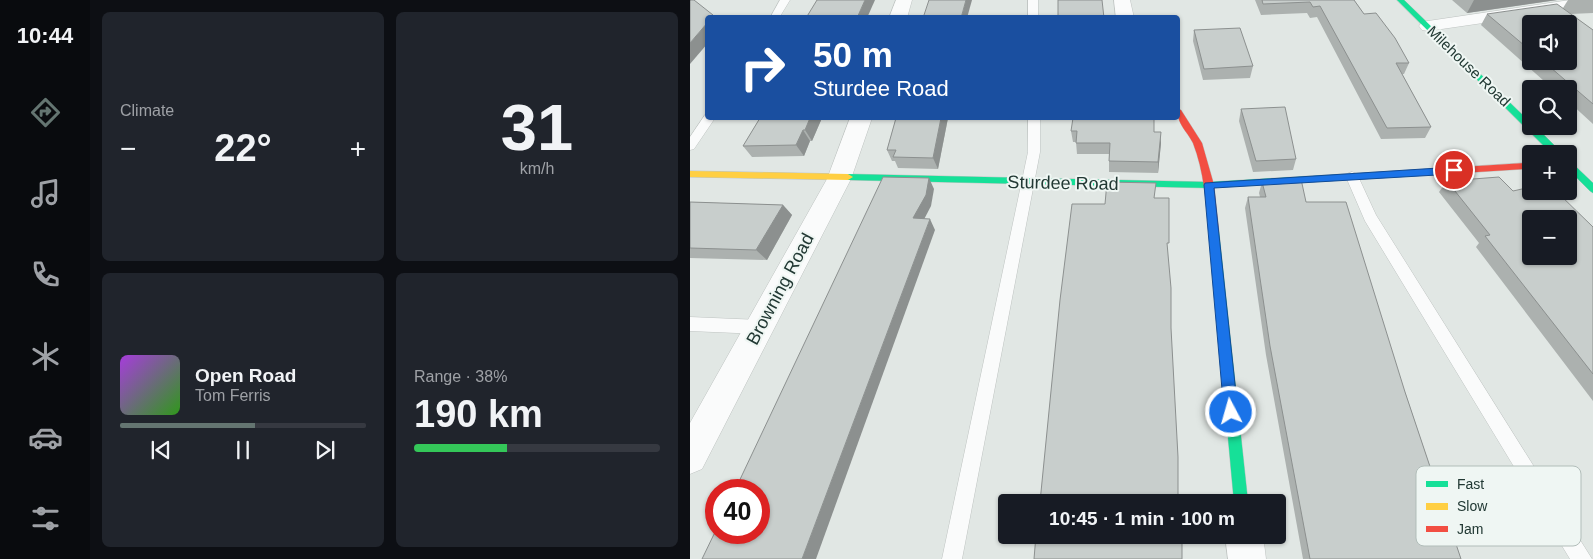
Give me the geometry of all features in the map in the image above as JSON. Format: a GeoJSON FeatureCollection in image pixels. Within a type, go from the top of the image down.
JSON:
{"type":"FeatureCollection","features":[{"type":"Feature","properties":{"kind":"street"},"geometry":{"type":"LineString","coordinates":[[899,15],[904,0]]}},
{"type":"Feature","properties":{"kind":"street"},"geometry":{"type":"LineString","coordinates":[[1122,0],[1124,15]]}},
{"type":"Feature","properties":{"kind":"street","name":"Milehouse Road"},"geometry":{"type":"LineString","coordinates":[[1400,0],[1549,145]]}},
{"type":"Feature","properties":{"kind":"street"},"geometry":{"type":"LineString","coordinates":[[1428,26],[1591,2]]}},
{"type":"Feature","properties":{"kind":"street"},"geometry":{"type":"LineString","coordinates":[[1180,115],[1197,143],[1209,185],[1239,494]]}},
{"type":"Feature","properties":{"kind":"street","name":"Browning Road"},"geometry":{"type":"LineString","coordinates":[[690,456],[839,179],[861,120]]}},
{"type":"Feature","properties":{"kind":"street","name":"Sturdee Road"},"geometry":{"type":"LineString","coordinates":[[690,174],[839,179],[1209,185],[1522,166]]}},
{"type":"Feature","properties":{"kind":"street"},"geometry":{"type":"LineString","coordinates":[[1577,173],[1593,189]]}},
{"type":"Feature","properties":{"kind":"street"},"geometry":{"type":"LineString","coordinates":[[1245,544],[1246,559]]}},
{"type":"Feature","properties":{"kind":"lane"},"geometry":{"type":"LineString","coordinates":[[776,15],[785,0]]}},
{"type":"Feature","properties":{"kind":"lane"},"geometry":{"type":"LineString","coordinates":[[1033,0],[1033,15]]}},
{"type":"Feature","properties":{"kind":"lane"},"geometry":{"type":"LineString","coordinates":[[690,146],[708,120]]}},
{"type":"Feature","properties":{"kind":"lane"},"geometry":{"type":"LineString","coordinates":[[952,559],[1034,152],[1034,120]]}},
{"type":"Feature","properties":{"kind":"lane"},"geometry":{"type":"LineString","coordinates":[[1352,177],[1370,217],[1524,466]]}},
{"type":"Feature","properties":{"kind":"lane"},"geometry":{"type":"LineString","coordinates":[[690,324],[760,327]]}},
{"type":"Feature","properties":{"kind":"lane"},"geometry":{"type":"LineString","coordinates":[[1574,546],[1582,559]]}},
{"type":"Feature","properties":{"kind":"building"},"geometry":{"type":"Polygon","coordinates":[[[694,0],[713,15],[705,15],[705,26],[690,43],[690,1],[694,0]]]}},
{"type":"Feature","properties":{"kind":"building"},"geometry":{"type":"Polygon","coordinates":[[[817,0],[865,0],[858,15],[808,15],[817,0]]]}},
{"type":"Feature","properties":{"kind":"building"},"geometry":{"type":"Polygon","coordinates":[[[929,0],[966,0],[962,15],[924,15],[929,0]]]}},
{"type":"Feature","properties":{"kind":"building"},"geometry":{"type":"Polygon","coordinates":[[[1058,0],[1102,0],[1104,15],[1058,15],[1058,0]]]}},
{"type":"Feature","properties":{"kind":"building"},"geometry":{"type":"Polygon","coordinates":[[[1262,0],[1354,0],[1364,14],[1376,13],[1395,38],[1409,63],[1396,63],[1431,127],[1387,128],[1320,6],[1313,7],[1310,2],[1263,4],[1262,0]]]}},
{"type":"Feature","properties":{"kind":"building"},"geometry":{"type":"Polygon","coordinates":[[[1557,4],[1572,15],[1522,15],[1522,43],[1487,14],[1557,4]]]}},
{"type":"Feature","properties":{"kind":"building"},"geometry":{"type":"Polygon","coordinates":[[[1577,18],[1593,30],[1593,104],[1577,90],[1577,80],[1565,80],[1553,70],[1577,70],[1577,18]]]}},
{"type":"Feature","properties":{"kind":"building"},"geometry":{"type":"Polygon","coordinates":[[[1240,28],[1253,66],[1204,69],[1194,30],[1240,28]]]}},
{"type":"Feature","properties":{"kind":"building"},"geometry":{"type":"Polygon","coordinates":[[[1285,107],[1296,159],[1256,161],[1241,109],[1285,107]]]}},
{"type":"Feature","properties":{"kind":"building"},"geometry":{"type":"Polygon","coordinates":[[[759,120],[809,120],[796,145],[743,146],[759,120]]]}},
{"type":"Feature","properties":{"kind":"building"},"geometry":{"type":"Polygon","coordinates":[[[895,120],[941,120],[933,158],[893,157],[896,150],[887,150],[895,120]]]}},
{"type":"Feature","properties":{"kind":"building"},"geometry":{"type":"Polygon","coordinates":[[[1073,120],[1154,120],[1154,132],[1161,132],[1158,162],[1109,161],[1110,143],[1076,143],[1077,131],[1071,131],[1073,120]]]}},
{"type":"Feature","properties":{"kind":"building"},"geometry":{"type":"Polygon","coordinates":[[[883,177],[929,178],[926,195],[913,218],[930,219],[802,559],[702,559],[709,544],[770,544],[770,479],[740,479],[883,177]]]}},
{"type":"Feature","properties":{"kind":"building"},"geometry":{"type":"Polygon","coordinates":[[[1499,177],[1513,191],[1522,189],[1522,200],[1565,200],[1576,210],[1522,210],[1522,265],[1577,265],[1577,211],[1593,227],[1593,374],[1485,236],[1490,235],[1447,181],[1499,177]]]}},
{"type":"Feature","properties":{"kind":"building"},"geometry":{"type":"Polygon","coordinates":[[[1301,179],[1306,202],[1346,202],[1430,466],[1416,466],[1416,546],[1457,546],[1461,559],[1310,559],[1270,346],[1248,197],[1266,197],[1262,182],[1301,179]]]}},
{"type":"Feature","properties":{"kind":"building"},"geometry":{"type":"Polygon","coordinates":[[[1107,182],[1156,183],[1154,198],[1169,198],[1169,243],[1167,243],[1171,288],[1178,494],[1041,494],[1060,300],[1072,204],[1105,204],[1107,182]]]}},
{"type":"Feature","properties":{"kind":"building"},"geometry":{"type":"Polygon","coordinates":[[[690,202],[783,205],[756,250],[690,248],[690,202]]]}},
{"type":"Feature","properties":{"kind":"building"},"geometry":{"type":"Polygon","coordinates":[[[1035,544],[1182,544],[1182,559],[1034,559],[1035,544]]]}},
{"type":"Feature","properties":{"kind":"traffic: fast"},"geometry":{"type":"LineString","coordinates":[[1400,0],[1549,145]]}},
{"type":"Feature","properties":{"kind":"traffic: fast"},"geometry":{"type":"LineString","coordinates":[[848,177],[1209,185],[1414,173]]}},
{"type":"Feature","properties":{"kind":"traffic: fast"},"geometry":{"type":"LineString","coordinates":[[1577,173],[1593,189]]}},
{"type":"Feature","properties":{"kind":"traffic: fast"},"geometry":{"type":"LineString","coordinates":[[1214,232],[1240,494]]}},
{"type":"Feature","properties":{"kind":"traffic: slow"},"geometry":{"type":"LineString","coordinates":[[690,174],[848,177]]}},
{"type":"Feature","properties":{"kind":"traffic: jam"},"geometry":{"type":"LineString","coordinates":[[1180,115],[1197,143],[1209,185],[1214,232]]}},
{"type":"Feature","properties":{"kind":"traffic: jam"},"geometry":{"type":"LineString","coordinates":[[1414,173],[1522,166]]}},
{"type":"Feature","properties":{"kind":"route"},"geometry":{"type":"LineString","coordinates":[[1231,412],[1209,185],[1454,170]]}}]}
